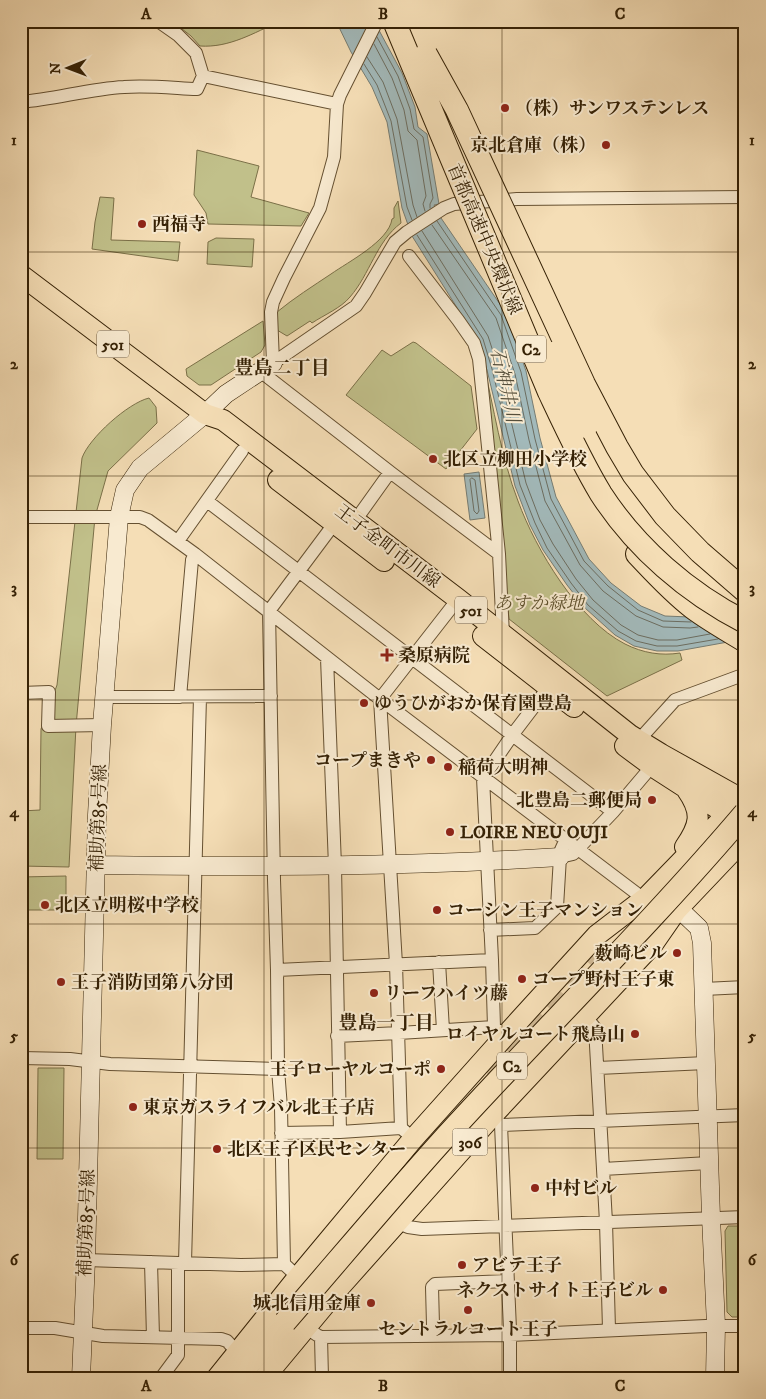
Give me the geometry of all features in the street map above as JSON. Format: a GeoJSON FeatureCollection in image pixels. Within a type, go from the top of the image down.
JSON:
{"type":"FeatureCollection","features":[{"type":"Feature","properties":{"kind":"highway","name":"首都高速中央環状線"},"geometry":{"type":"LineString","coordinates":[[394,21],[549,392],[566,430],[593,481],[610,507],[657,560],[682,582],[721,609],[745,622]]}},
{"type":"Feature","properties":{"kind":"highway","name":"首都高速中央環状線"},"geometry":{"type":"LineString","coordinates":[[410,21],[426,54],[573,400],[605,462],[636,507],[670,545],[706,576],[745,601]]}},
{"type":"Feature","properties":{"kind":"highway","name":"C2"},"geometry":{"type":"LineString","coordinates":[[426,54],[457,110],[584,384],[633,474],[647,495],[665,516],[700,552],[745,591]]}},
{"type":"Feature","properties":{"kind":"highway","name":"C2"},"geometry":{"type":"LineString","coordinates":[[549,392],[580,470],[594,498],[613,524],[660,579],[692,607],[745,641]]}},
{"type":"Feature","properties":{"kind":"highway","name":"C2"},"geometry":{"type":"LineString","coordinates":[[248,1378],[300,1328],[345,1263],[474,1117],[723,848],[741,808]]}},
{"type":"Feature","properties":{"kind":"highway","name":"C2"},"geometry":{"type":"LineString","coordinates":[[237,1378],[300,1328]]}},
{"type":"Feature","properties":{"kind":"main road","name":"王子金町市川線"},"geometry":{"type":"LineString","coordinates":[[21,275],[205,414],[223,420],[355,521],[548,688],[652,766],[687,790],[741,808]]}},
{"type":"Feature","properties":{"kind":"main road","name":"王子金町市川線"},"geometry":{"type":"LineString","coordinates":[[205,414],[212,428],[334,524],[454,605],[504,635],[638,741],[741,808]]}},
{"type":"Feature","properties":{"kind":"main road"},"geometry":{"type":"LineString","coordinates":[[663,880],[698,824],[696,805],[687,790]]}},
{"type":"Feature","properties":{"kind":"main road","name":"501"},"geometry":{"type":"LineString","coordinates":[[741,808],[745,826]]}},
{"type":"Feature","properties":{"kind":"main road","name":"306"},"geometry":{"type":"LineString","coordinates":[[599,948],[663,880],[741,808]]}},
{"type":"Feature","properties":{"kind":"main road","name":"306"},"geometry":{"type":"LineString","coordinates":[[619,968],[745,838]]}},
{"type":"Feature","properties":{"kind":"main road","name":"306"},"geometry":{"type":"LineString","coordinates":[[216,1378],[238,1352],[291,1271],[407,1134],[432,1117],[468,1077],[499,1031],[597,935],[644,900]]}},
{"type":"Feature","properties":{"kind":"main road","name":"306"},"geometry":{"type":"LineString","coordinates":[[264,1378],[300,1328],[398,1223],[478,1132],[497,1120],[586,1017],[653,944],[678,908]]}},
{"type":"Feature","properties":{"kind":"main road"},"geometry":{"type":"LineString","coordinates":[[468,1077],[497,1120]]}},
{"type":"Feature","properties":{"kind":"main road"},"geometry":{"type":"LineString","coordinates":[[432,1117],[464,1111],[472,1114],[476,1121],[478,1132]]}},
{"type":"Feature","properties":{"kind":"street"},"geometry":{"type":"LineString","coordinates":[[21,102],[44,100],[125,86],[197,89],[204,76],[196,52],[178,35],[158,21]]}},
{"type":"Feature","properties":{"kind":"street"},"geometry":{"type":"LineString","coordinates":[[267,367],[273,302],[320,208],[334,157],[339,99],[377,21]]}},
{"type":"Feature","properties":{"kind":"street"},"geometry":{"type":"LineString","coordinates":[[204,76],[339,99]]}},
{"type":"Feature","properties":{"kind":"street"},"geometry":{"type":"LineString","coordinates":[[267,367],[356,306],[366,293],[393,245],[403,235],[444,208],[454,204],[508,199],[745,197]]}},
{"type":"Feature","properties":{"kind":"street"},"geometry":{"type":"LineString","coordinates":[[409,256],[474,343],[479,359],[499,554],[504,635]]}},
{"type":"Feature","properties":{"kind":"street"},"geometry":{"type":"LineString","coordinates":[[267,367],[390,472],[499,554]]}},
{"type":"Feature","properties":{"kind":"street","name":"補助第85号線"},"geometry":{"type":"LineString","coordinates":[[81,1378],[86,1260],[97,806],[119,517],[125,490],[140,468],[226,394],[267,367]]}},
{"type":"Feature","properties":{"kind":"street"},"geometry":{"type":"LineString","coordinates":[[178,541],[242,451]]}},
{"type":"Feature","properties":{"kind":"street"},"geometry":{"type":"LineString","coordinates":[[355,521],[390,472]]}},
{"type":"Feature","properties":{"kind":"street"},"geometry":{"type":"LineString","coordinates":[[207,501],[613,812]]}},
{"type":"Feature","properties":{"kind":"street"},"geometry":{"type":"LineString","coordinates":[[21,517],[140,517],[148,520],[195,554],[380,699],[644,900]]}},
{"type":"Feature","properties":{"kind":"street"},"geometry":{"type":"LineString","coordinates":[[86,1260],[181,1263],[291,1271],[278,1069],[269,611],[334,524]]}},
{"type":"Feature","properties":{"kind":"street"},"geometry":{"type":"LineString","coordinates":[[180,697],[192,560],[195,554]]}},
{"type":"Feature","properties":{"kind":"street"},"geometry":{"type":"LineString","coordinates":[[281,1133],[407,1134],[399,1033],[391,865],[380,699],[454,605]]}},
{"type":"Feature","properties":{"kind":"street"},"geometry":{"type":"LineString","coordinates":[[327,658],[335,866],[340,1132]]}},
{"type":"Feature","properties":{"kind":"street"},"geometry":{"type":"LineString","coordinates":[[638,741],[675,700],[740,676],[745,676]]}},
{"type":"Feature","properties":{"kind":"street"},"geometry":{"type":"LineString","coordinates":[[337,1036],[443,1030],[499,1031],[490,930],[483,778],[548,688]]}},
{"type":"Feature","properties":{"kind":"street"},"geometry":{"type":"LineString","coordinates":[[21,693],[49,692],[48,726],[102,725]]}},
{"type":"Feature","properties":{"kind":"street"},"geometry":{"type":"LineString","coordinates":[[104,697],[271,696]]}},
{"type":"Feature","properties":{"kind":"street"},"geometry":{"type":"LineString","coordinates":[[161,1378],[178,1355],[196,867],[200,697]]}},
{"type":"Feature","properties":{"kind":"street"},"geometry":{"type":"LineString","coordinates":[[96,865],[196,867],[335,866],[486,862],[560,857],[573,854],[613,812],[652,766]]}},
{"type":"Feature","properties":{"kind":"street"},"geometry":{"type":"LineString","coordinates":[[490,930],[535,928],[557,907],[560,857],[566,839]]}},
{"type":"Feature","properties":{"kind":"street"},"geometry":{"type":"LineString","coordinates":[[678,908],[699,928],[702,943],[716,1325],[715,1378]]}},
{"type":"Feature","properties":{"kind":"street"},"geometry":{"type":"LineString","coordinates":[[277,970],[492,960]]}},
{"type":"Feature","properties":{"kind":"street"},"geometry":{"type":"LineString","coordinates":[[439,962],[443,1030]]}},
{"type":"Feature","properties":{"kind":"street"},"geometry":{"type":"LineString","coordinates":[[704,989],[745,987]]}},
{"type":"Feature","properties":{"kind":"street"},"geometry":{"type":"LineString","coordinates":[[586,1017],[595,1028],[610,1329]]}},
{"type":"Feature","properties":{"kind":"street"},"geometry":{"type":"LineString","coordinates":[[21,1058],[70,1059],[110,1064],[278,1069]]}},
{"type":"Feature","properties":{"kind":"street"},"geometry":{"type":"LineString","coordinates":[[598,1068],[706,1063]]}},
{"type":"Feature","properties":{"kind":"street"},"geometry":{"type":"LineString","coordinates":[[510,1378],[505,1227],[497,1120],[600,1121],[745,1115]]}},
{"type":"Feature","properties":{"kind":"street"},"geometry":{"type":"LineString","coordinates":[[603,1169],[709,1163]]}},
{"type":"Feature","properties":{"kind":"street"},"geometry":{"type":"LineString","coordinates":[[398,1223],[422,1229],[745,1217]]}},
{"type":"Feature","properties":{"kind":"street"},"geometry":{"type":"LineString","coordinates":[[152,1262],[153,1338]]}},
{"type":"Feature","properties":{"kind":"street"},"geometry":{"type":"LineString","coordinates":[[434,1336],[432,1325],[432,1287],[435,1284],[507,1281]]}},
{"type":"Feature","properties":{"kind":"street"},"geometry":{"type":"LineString","coordinates":[[322,1378],[300,1328],[434,1336],[510,1335],[716,1325],[745,1326]]}},
{"type":"Feature","properties":{"kind":"street"},"geometry":{"type":"LineString","coordinates":[[21,1328],[55,1328],[103,1336],[221,1339],[238,1352]]}},
{"type":"Feature","properties":{"kind":"green space"},"geometry":{"type":"Polygon","coordinates":[[[172,21],[195,21],[203,26],[209,26],[222,21],[280,21],[231,42],[221,45],[200,46],[172,21]]]}},
{"type":"Feature","properties":{"kind":"green space"},"geometry":{"type":"Polygon","coordinates":[[[197,150],[259,166],[251,197],[309,213],[301,226],[208,224],[206,213],[194,195],[197,150]]]}},
{"type":"Feature","properties":{"kind":"green space"},"geometry":{"type":"Polygon","coordinates":[[[100,197],[114,198],[111,240],[180,242],[178,261],[92,249],[100,197]]]}},
{"type":"Feature","properties":{"kind":"green space"},"geometry":{"type":"Polygon","coordinates":[[[398,201],[401,223],[385,239],[350,297],[342,305],[312,323],[310,321],[287,336],[277,330],[277,312],[367,250],[384,235],[394,218],[394,208],[398,201]]]}},
{"type":"Feature","properties":{"kind":"green space"},"geometry":{"type":"Polygon","coordinates":[[[216,238],[254,239],[252,267],[207,264],[208,242],[216,238]]]}},
{"type":"Feature","properties":{"kind":"green space"},"geometry":{"type":"Polygon","coordinates":[[[263,321],[265,345],[261,352],[211,385],[199,385],[187,376],[186,369],[263,321]]]}},
{"type":"Feature","properties":{"kind":"green space"},"geometry":{"type":"Polygon","coordinates":[[[413,342],[471,386],[477,429],[446,469],[346,395],[382,350],[391,356],[413,342]]]}},
{"type":"Feature","properties":{"kind":"green space","name":"あすか緑地"},"geometry":{"type":"Polygon","coordinates":[[[483,362],[502,450],[518,501],[536,541],[561,582],[591,618],[608,633],[625,644],[645,652],[659,654],[680,653],[682,660],[607,696],[509,619],[483,362]]]}},
{"type":"Feature","properties":{"kind":"green space"},"geometry":{"type":"Polygon","coordinates":[[[149,398],[156,407],[157,423],[108,471],[95,517],[76,726],[69,867],[21,866],[21,811],[40,810],[41,729],[57,685],[82,458],[92,441],[110,422],[140,401],[149,398]]]}},
{"type":"Feature","properties":{"kind":"green space"},"geometry":{"type":"Polygon","coordinates":[[[66,876],[66,910],[21,910],[21,877],[66,876]]]}},
{"type":"Feature","properties":{"kind":"green space"},"geometry":{"type":"Polygon","coordinates":[[[38,1068],[64,1068],[63,1159],[37,1159],[38,1068]]]}},
{"type":"Feature","properties":{"kind":"green space"},"geometry":{"type":"Polygon","coordinates":[[[728,1226],[745,1226],[745,1317],[732,1317],[727,1312],[725,1231],[728,1226]]]}},
{"type":"Feature","properties":{"kind":"water","name":"石神井川"},"geometry":{"type":"Polygon","coordinates":[[[336,21],[374,21],[402,73],[415,107],[418,127],[427,134],[439,204],[434,205],[506,313],[526,371],[540,438],[556,497],[589,559],[611,583],[641,606],[665,616],[690,617],[728,642],[678,651],[657,651],[634,646],[615,635],[585,608],[543,550],[530,525],[515,486],[487,370],[478,341],[412,236],[402,208],[387,122],[372,87],[351,52],[336,21]]]}},
{"type":"Feature","properties":{"kind":"water"},"geometry":{"type":"Polygon","coordinates":[[[479,472],[485,518],[470,520],[464,474],[479,472]]]}},
{"type":"Feature","properties":{"kind":"tunnel"},"geometry":{"type":"LineString","coordinates":[[489,1075],[599,948]]}},
{"type":"Feature","properties":{"kind":"place","name":"（株）サンワステンレス"},"geometry":{"type":"Point","coordinates":[505,108]}},
{"type":"Feature","properties":{"kind":"place","name":"京北倉庫（株）"},"geometry":{"type":"Point","coordinates":[606,145]}},
{"type":"Feature","properties":{"kind":"place","name":"西福寺"},"geometry":{"type":"Point","coordinates":[142,224]}},
{"type":"Feature","properties":{"kind":"place","name":"北区立柳田小学校"},"geometry":{"type":"Point","coordinates":[433,459]}},
{"type":"Feature","properties":{"kind":"place","name":"桑原病院"},"geometry":{"type":"Point","coordinates":[387,655]}},
{"type":"Feature","properties":{"kind":"place","name":"ゆうひがおか保育園豊島"},"geometry":{"type":"Point","coordinates":[364,703]}},
{"type":"Feature","properties":{"kind":"place","name":"コープまきや"},"geometry":{"type":"Point","coordinates":[431,760]}},
{"type":"Feature","properties":{"kind":"place","name":"稲荷大明神"},"geometry":{"type":"Point","coordinates":[448,767]}},
{"type":"Feature","properties":{"kind":"place","name":"北豊島二郵便局"},"geometry":{"type":"Point","coordinates":[652,800]}},
{"type":"Feature","properties":{"kind":"place","name":"LOIRE NEU OUJI"},"geometry":{"type":"Point","coordinates":[450,832]}},
{"type":"Feature","properties":{"kind":"place","name":"北区立明桜中学校"},"geometry":{"type":"Point","coordinates":[45,905]}},
{"type":"Feature","properties":{"kind":"place","name":"コーシン王子マンション"},"geometry":{"type":"Point","coordinates":[437,910]}},
{"type":"Feature","properties":{"kind":"place","name":"藪崎ビル"},"geometry":{"type":"Point","coordinates":[677,953]}},
{"type":"Feature","properties":{"kind":"place","name":"コープ野村王子東"},"geometry":{"type":"Point","coordinates":[522,979]}},
{"type":"Feature","properties":{"kind":"place","name":"王子消防団第八分団"},"geometry":{"type":"Point","coordinates":[61,982]}},
{"type":"Feature","properties":{"kind":"place","name":"リーフハイツ藤"},"geometry":{"type":"Point","coordinates":[374,993]}},
{"type":"Feature","properties":{"kind":"place","name":"ロイヤルコート飛鳥山"},"geometry":{"type":"Point","coordinates":[635,1034]}},
{"type":"Feature","properties":{"kind":"place","name":"王子ローヤルコーポ"},"geometry":{"type":"Point","coordinates":[441,1069]}},
{"type":"Feature","properties":{"kind":"place","name":"東京ガスライフバル北王子店"},"geometry":{"type":"Point","coordinates":[133,1107]}},
{"type":"Feature","properties":{"kind":"place","name":"北区王子区民センター"},"geometry":{"type":"Point","coordinates":[217,1149]}},
{"type":"Feature","properties":{"kind":"place","name":"中村ビル"},"geometry":{"type":"Point","coordinates":[535,1188]}},
{"type":"Feature","properties":{"kind":"place","name":"アビテ王子"},"geometry":{"type":"Point","coordinates":[462,1265]}},
{"type":"Feature","properties":{"kind":"place","name":"ネクストサイト王子ビル"},"geometry":{"type":"Point","coordinates":[663,1290]}},
{"type":"Feature","properties":{"kind":"place","name":"城北信用金庫"},"geometry":{"type":"Point","coordinates":[371,1303]}},
{"type":"Feature","properties":{"kind":"place","name":"セントラルコート王子"},"geometry":{"type":"Point","coordinates":[468,1310]}},
{"type":"Feature","properties":{"kind":"district","name":"豊島二丁目"},"geometry":{"type":"Point","coordinates":[282,367]}},
{"type":"Feature","properties":{"kind":"district","name":"豊島一丁目"},"geometry":{"type":"Point","coordinates":[386,1022]}}]}
